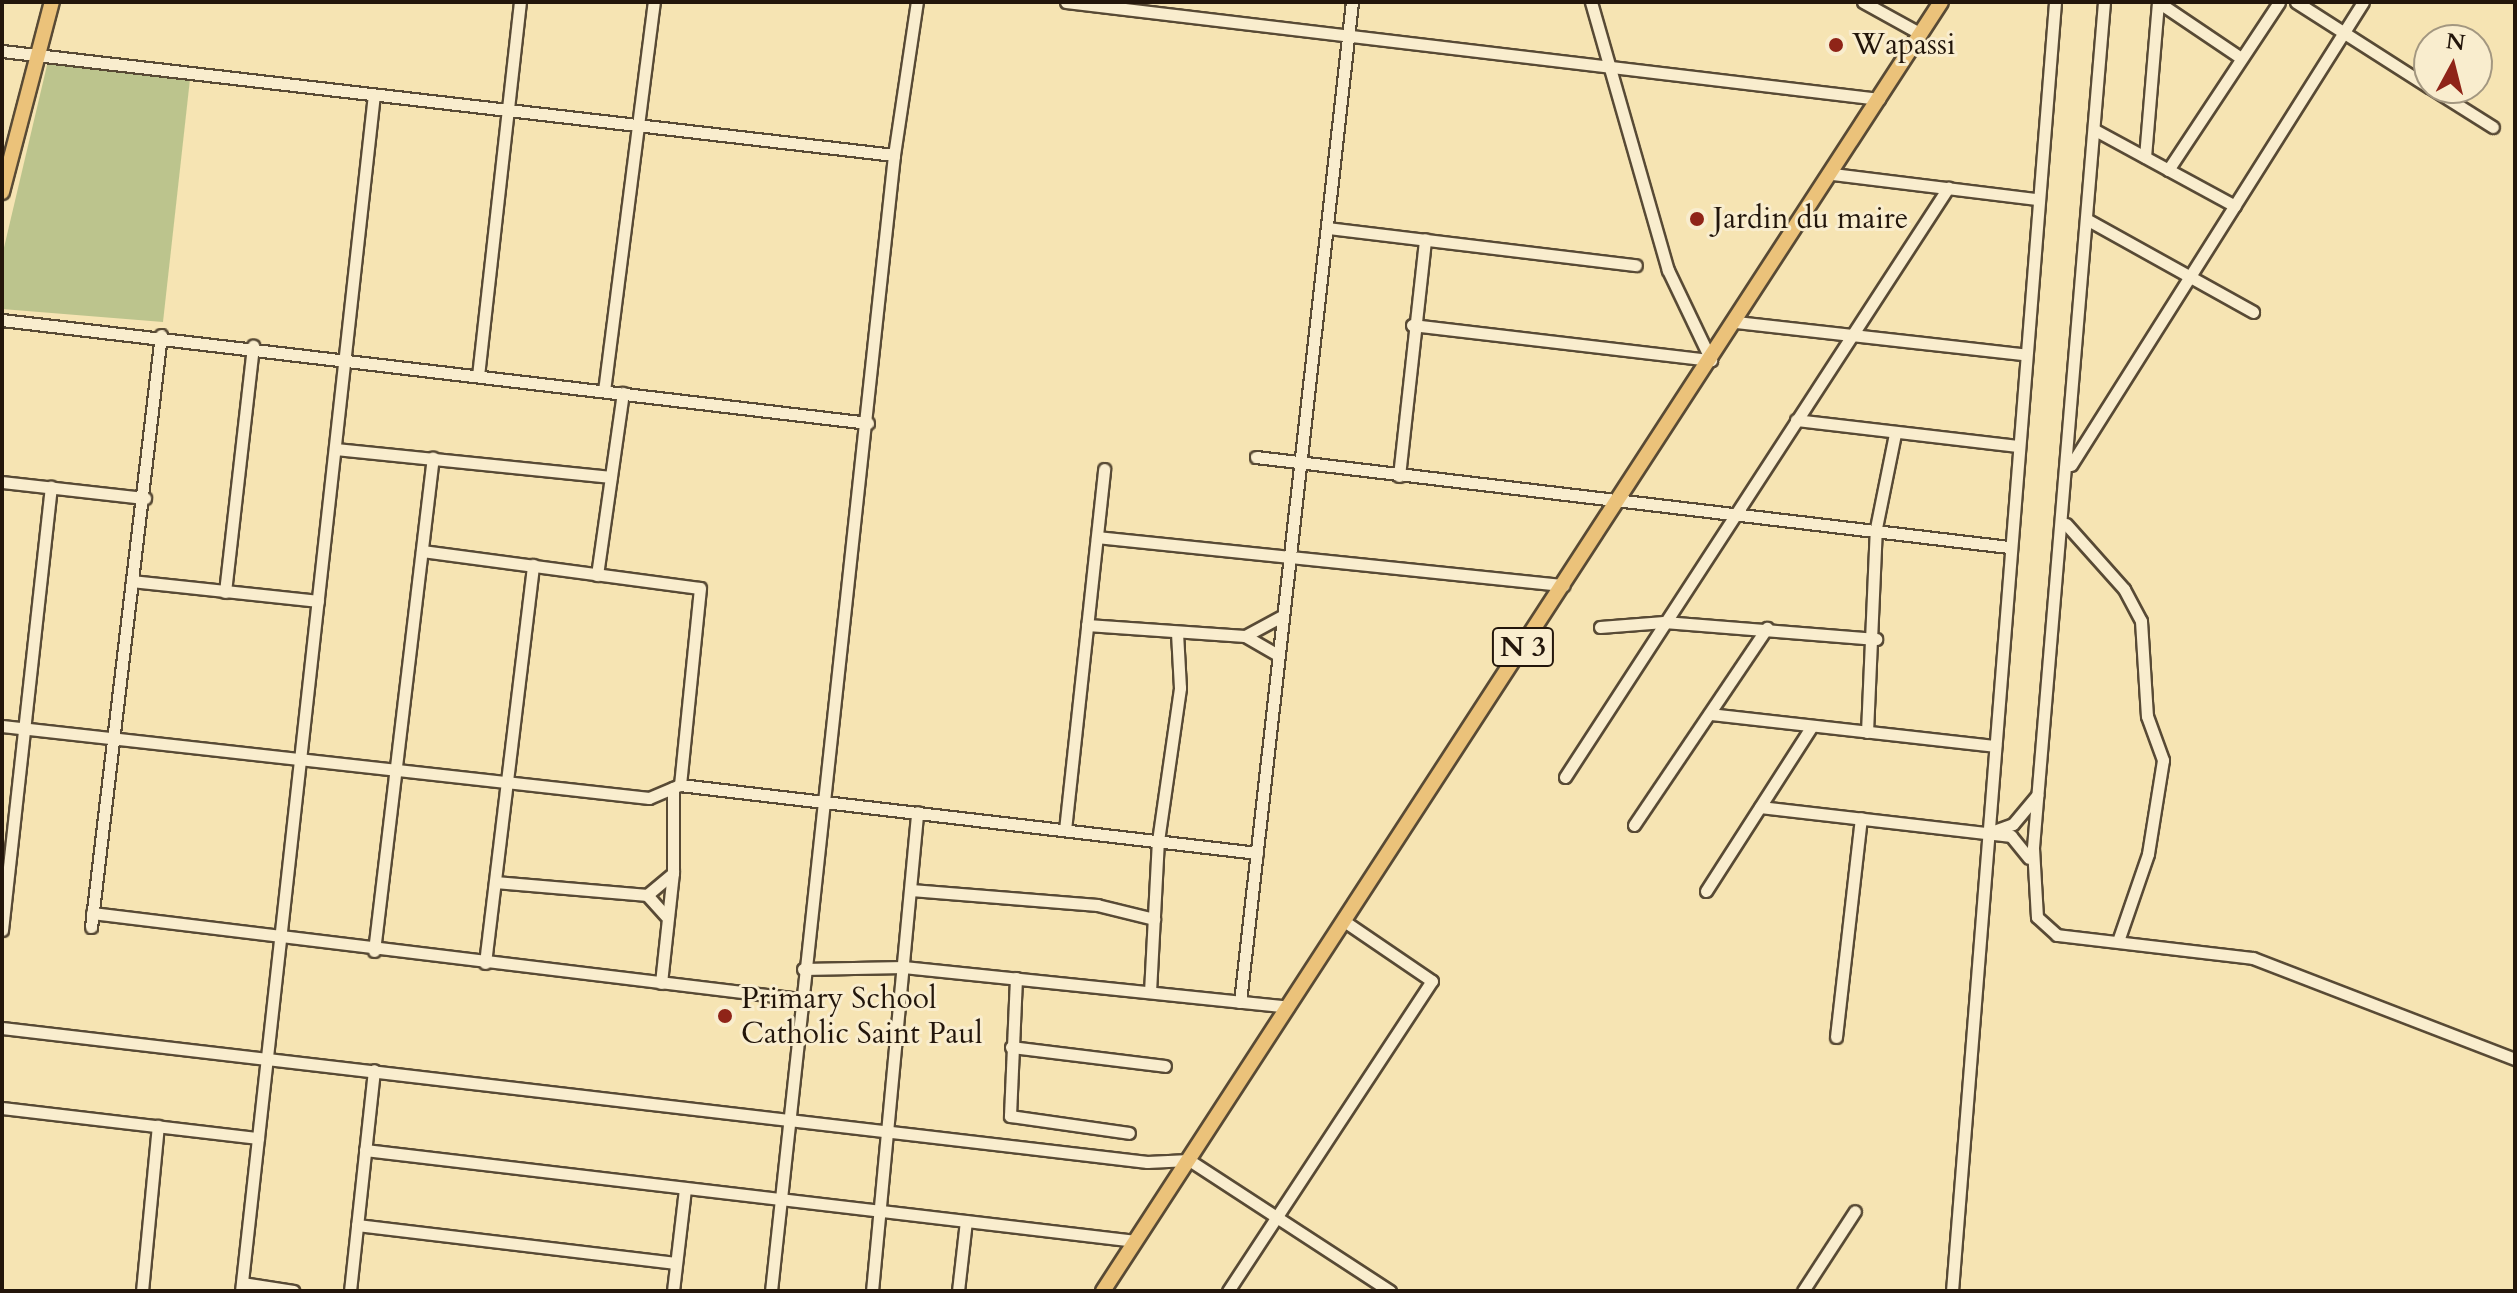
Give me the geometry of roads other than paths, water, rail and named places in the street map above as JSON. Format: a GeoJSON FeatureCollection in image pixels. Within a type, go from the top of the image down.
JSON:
{"type":"FeatureCollection","features":[{"type":"Feature","properties":{"kind":"main road"},"geometry":{"type":"LineString","coordinates":[[3,187],[52,2]]}},
{"type":"Feature","properties":{"kind":"main road","name":"N 3"},"geometry":{"type":"LineString","coordinates":[[1103,1291],[1736,322],[1941,2]]}},
{"type":"Feature","properties":{"kind":"street"},"geometry":{"type":"LineString","coordinates":[[478,376],[511,110],[520,2]]}},
{"type":"Feature","properties":{"kind":"street"},"geometry":{"type":"LineString","coordinates":[[604,391],[654,2]]}},
{"type":"Feature","properties":{"kind":"street"},"geometry":{"type":"LineString","coordinates":[[771,1291],[803,969],[825,805],[868,423],[894,155],[917,2]]}},
{"type":"Feature","properties":{"kind":"street"},"geometry":{"type":"LineString","coordinates":[[1066,2],[1106,4],[1879,99]]}},
{"type":"Feature","properties":{"kind":"street"},"geometry":{"type":"LineString","coordinates":[[1240,1002],[1352,2]]}},
{"type":"Feature","properties":{"kind":"street"},"geometry":{"type":"LineString","coordinates":[[1591,2],[1613,68],[1668,270],[1711,360]]}},
{"type":"Feature","properties":{"kind":"street"},"geometry":{"type":"LineString","coordinates":[[1863,2],[1921,34]]}},
{"type":"Feature","properties":{"kind":"street"},"geometry":{"type":"LineString","coordinates":[[1952,1291],[1989,833],[2022,354],[2055,2]]}},
{"type":"Feature","properties":{"kind":"street"},"geometry":{"type":"LineString","coordinates":[[2104,2],[2066,524],[2033,870],[2041,927],[2118,941],[2242,956],[2405,1013],[2515,1059]]}},
{"type":"Feature","properties":{"kind":"street"},"geometry":{"type":"LineString","coordinates":[[2145,157],[2158,2],[2238,56]]}},
{"type":"Feature","properties":{"kind":"street"},"geometry":{"type":"LineString","coordinates":[[2168,170],[2238,56],[2279,2]]}},
{"type":"Feature","properties":{"kind":"street"},"geometry":{"type":"LineString","coordinates":[[2296,2],[2413,76]]}},
{"type":"Feature","properties":{"kind":"street"},"geometry":{"type":"LineString","coordinates":[[2070,467],[2363,2]]}},
{"type":"Feature","properties":{"kind":"street"},"geometry":{"type":"LineString","coordinates":[[2,51],[894,155]]}},
{"type":"Feature","properties":{"kind":"street"},"geometry":{"type":"LineString","coordinates":[[293,1291],[241,1287],[347,358],[374,94]]}},
{"type":"Feature","properties":{"kind":"street"},"geometry":{"type":"LineString","coordinates":[[2457,104],[2493,127]]}},
{"type":"Feature","properties":{"kind":"street"},"geometry":{"type":"LineString","coordinates":[[2095,130],[2235,206]]}},
{"type":"Feature","properties":{"kind":"street"},"geometry":{"type":"LineString","coordinates":[[1832,174],[2035,199]]}},
{"type":"Feature","properties":{"kind":"street"},"geometry":{"type":"LineString","coordinates":[[1565,777],[1731,516],[1948,188]]}},
{"type":"Feature","properties":{"kind":"street"},"geometry":{"type":"LineString","coordinates":[[2088,220],[2253,312]]}},
{"type":"Feature","properties":{"kind":"street"},"geometry":{"type":"LineString","coordinates":[[1328,228],[1636,265]]}},
{"type":"Feature","properties":{"kind":"street"},"geometry":{"type":"LineString","coordinates":[[1399,476],[1412,325],[1425,239]]}},
{"type":"Feature","properties":{"kind":"street"},"geometry":{"type":"LineString","coordinates":[[2,320],[161,335],[868,423]]}},
{"type":"Feature","properties":{"kind":"street"},"geometry":{"type":"LineString","coordinates":[[1736,322],[2022,354]]}},
{"type":"Feature","properties":{"kind":"street"},"geometry":{"type":"LineString","coordinates":[[1412,325],[1711,360]]}},
{"type":"Feature","properties":{"kind":"street"},"geometry":{"type":"LineString","coordinates":[[91,927],[111,740],[145,498],[161,335]]}},
{"type":"Feature","properties":{"kind":"street"},"geometry":{"type":"LineString","coordinates":[[225,592],[253,346]]}},
{"type":"Feature","properties":{"kind":"street"},"geometry":{"type":"LineString","coordinates":[[597,575],[623,393]]}},
{"type":"Feature","properties":{"kind":"street"},"geometry":{"type":"LineString","coordinates":[[1796,420],[2016,446]]}},
{"type":"Feature","properties":{"kind":"street"},"geometry":{"type":"LineString","coordinates":[[1867,732],[1876,639],[1876,528],[1895,434]]}},
{"type":"Feature","properties":{"kind":"street"},"geometry":{"type":"LineString","coordinates":[[336,449],[611,477]]}},
{"type":"Feature","properties":{"kind":"street"},"geometry":{"type":"LineString","coordinates":[[1256,457],[1617,503],[1876,528],[2008,547]]}},
{"type":"Feature","properties":{"kind":"street"},"geometry":{"type":"LineString","coordinates":[[374,951],[433,458]]}},
{"type":"Feature","properties":{"kind":"street"},"geometry":{"type":"LineString","coordinates":[[1065,830],[1104,469]]}},
{"type":"Feature","properties":{"kind":"street"},"geometry":{"type":"LineString","coordinates":[[2,482],[145,498]]}},
{"type":"Feature","properties":{"kind":"street"},"geometry":{"type":"LineString","coordinates":[[2,930],[51,487]]}},
{"type":"Feature","properties":{"kind":"street"},"geometry":{"type":"LineString","coordinates":[[2066,524],[2124,589],[2141,621],[2147,716],[2163,760],[2148,854],[2118,941]]}},
{"type":"Feature","properties":{"kind":"street"},"geometry":{"type":"LineString","coordinates":[[1097,537],[1564,585]]}},
{"type":"Feature","properties":{"kind":"street"},"geometry":{"type":"LineString","coordinates":[[422,551],[700,588],[676,786],[673,873],[661,983]]}},
{"type":"Feature","properties":{"kind":"street"},"geometry":{"type":"LineString","coordinates":[[485,963],[533,565]]}},
{"type":"Feature","properties":{"kind":"street"},"geometry":{"type":"LineString","coordinates":[[132,581],[318,601]]}},
{"type":"Feature","properties":{"kind":"street"},"geometry":{"type":"LineString","coordinates":[[1245,636],[1282,616]]}},
{"type":"Feature","properties":{"kind":"street"},"geometry":{"type":"LineString","coordinates":[[1600,627],[1664,622],[1876,639]]}},
{"type":"Feature","properties":{"kind":"street"},"geometry":{"type":"LineString","coordinates":[[1087,625],[1245,636],[1279,656]]}},
{"type":"Feature","properties":{"kind":"street"},"geometry":{"type":"LineString","coordinates":[[1634,825],[1767,628]]}},
{"type":"Feature","properties":{"kind":"street"},"geometry":{"type":"LineString","coordinates":[[1150,992],[1158,841],[1180,688],[1177,633]]}},
{"type":"Feature","properties":{"kind":"street"},"geometry":{"type":"LineString","coordinates":[[1710,714],[1995,746]]}},
{"type":"Feature","properties":{"kind":"street"},"geometry":{"type":"LineString","coordinates":[[2,726],[300,764],[397,771],[649,798],[676,786],[1257,853]]}},
{"type":"Feature","properties":{"kind":"street"},"geometry":{"type":"LineString","coordinates":[[1706,891],[1812,726]]}},
{"type":"Feature","properties":{"kind":"street"},"geometry":{"type":"LineString","coordinates":[[1989,833],[2013,824],[2039,793]]}},
{"type":"Feature","properties":{"kind":"street"},"geometry":{"type":"LineString","coordinates":[[1760,807],[1989,833],[2022,842],[2033,870]]}},
{"type":"Feature","properties":{"kind":"street"},"geometry":{"type":"LineString","coordinates":[[872,1291],[890,1129],[917,812]]}},
{"type":"Feature","properties":{"kind":"street"},"geometry":{"type":"LineString","coordinates":[[1836,1037],[1861,818]]}},
{"type":"Feature","properties":{"kind":"street"},"geometry":{"type":"LineString","coordinates":[[647,895],[673,873]]}},
{"type":"Feature","properties":{"kind":"street"},"geometry":{"type":"LineString","coordinates":[[495,882],[647,895],[666,916]]}},
{"type":"Feature","properties":{"kind":"street"},"geometry":{"type":"LineString","coordinates":[[911,890],[1097,905],[1154,919]]}},
{"type":"Feature","properties":{"kind":"street"},"geometry":{"type":"LineString","coordinates":[[92,913],[374,951],[800,999]]}},
{"type":"Feature","properties":{"kind":"street"},"geometry":{"type":"LineString","coordinates":[[1228,1291],[1432,981],[1344,921]]}},
{"type":"Feature","properties":{"kind":"street"},"geometry":{"type":"LineString","coordinates":[[803,969],[904,967],[1288,1007]]}},
{"type":"Feature","properties":{"kind":"street"},"geometry":{"type":"LineString","coordinates":[[1016,978],[1010,1116],[1129,1133]]}},
{"type":"Feature","properties":{"kind":"street"},"geometry":{"type":"LineString","coordinates":[[2,1028],[890,1129],[1147,1162],[1189,1160],[1390,1291]]}},
{"type":"Feature","properties":{"kind":"street"},"geometry":{"type":"LineString","coordinates":[[1011,1047],[1165,1066]]}},
{"type":"Feature","properties":{"kind":"street"},"geometry":{"type":"LineString","coordinates":[[350,1291],[374,1070]]}},
{"type":"Feature","properties":{"kind":"street"},"geometry":{"type":"LineString","coordinates":[[2,1108],[258,1138]]}},
{"type":"Feature","properties":{"kind":"street"},"geometry":{"type":"LineString","coordinates":[[142,1291],[158,1126]]}},
{"type":"Feature","properties":{"kind":"street"},"geometry":{"type":"LineString","coordinates":[[365,1150],[1136,1241]]}},
{"type":"Feature","properties":{"kind":"street"},"geometry":{"type":"LineString","coordinates":[[673,1291],[685,1189]]}},
{"type":"Feature","properties":{"kind":"street"},"geometry":{"type":"LineString","coordinates":[[1803,1291],[1855,1211]]}},
{"type":"Feature","properties":{"kind":"street"},"geometry":{"type":"LineString","coordinates":[[958,1291],[966,1221]]}},
{"type":"Feature","properties":{"kind":"street"},"geometry":{"type":"LineString","coordinates":[[357,1225],[676,1263]]}},
{"type":"Feature","properties":{"kind":"place","name":"Wapassi"},"geometry":{"type":"Point","coordinates":[1836,45]}},
{"type":"Feature","properties":{"kind":"place","name":"Jardin du maire"},"geometry":{"type":"Point","coordinates":[1697,219]}},
{"type":"Feature","properties":{"kind":"place","name":"Primary School Catholic Saint Paul"},"geometry":{"type":"Point","coordinates":[725,1016]}}]}
